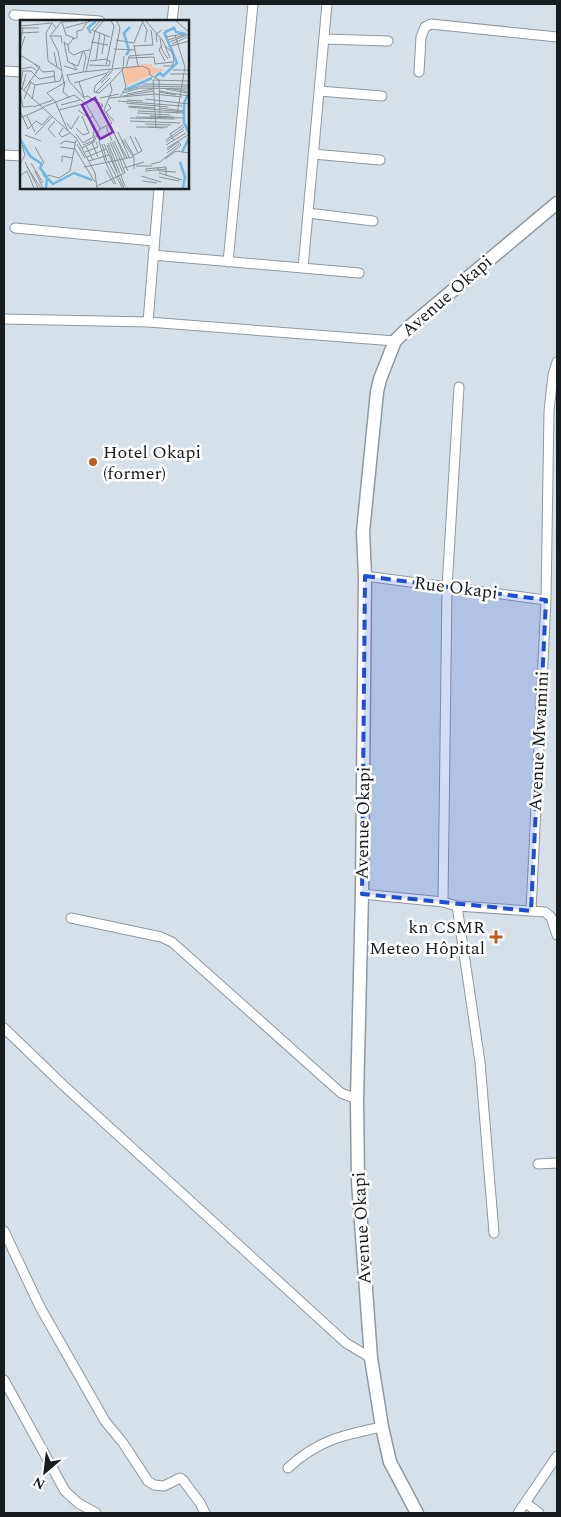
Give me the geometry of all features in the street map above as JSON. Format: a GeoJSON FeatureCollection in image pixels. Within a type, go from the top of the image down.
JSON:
{"type":"FeatureCollection","features":[{"type":"Feature","properties":{"kind":"street"},"geometry":{"type":"LineString","coordinates":[[172,20],[174,4]]}},
{"type":"Feature","properties":{"kind":"street"},"geometry":{"type":"LineString","coordinates":[[228,262],[252,4]]}},
{"type":"Feature","properties":{"kind":"street"},"geometry":{"type":"LineString","coordinates":[[303,268],[327,4]]}},
{"type":"Feature","properties":{"kind":"street"},"geometry":{"type":"LineString","coordinates":[[14,16],[83,20]]}},
{"type":"Feature","properties":{"kind":"street"},"geometry":{"type":"LineString","coordinates":[[419,72],[421,37],[425,28],[431,24],[557,37]]}},
{"type":"Feature","properties":{"kind":"street"},"geometry":{"type":"LineString","coordinates":[[324,39],[388,41]]}},
{"type":"Feature","properties":{"kind":"street"},"geometry":{"type":"LineString","coordinates":[[4,71],[20,72]]}},
{"type":"Feature","properties":{"kind":"street"},"geometry":{"type":"LineString","coordinates":[[319,91],[382,96]]}},
{"type":"Feature","properties":{"kind":"street"},"geometry":{"type":"LineString","coordinates":[[313,154],[380,160]]}},
{"type":"Feature","properties":{"kind":"street"},"geometry":{"type":"LineString","coordinates":[[4,155],[20,156]]}},
{"type":"Feature","properties":{"kind":"street"},"geometry":{"type":"LineString","coordinates":[[148,322],[159,189]]}},
{"type":"Feature","properties":{"kind":"street","name":"Avenue Okapi"},"geometry":{"type":"LineString","coordinates":[[417,1513],[390,1462],[382,1427],[371,1358],[358,1182],[357,1099],[366,576],[363,532],[380,379],[395,341],[409,327],[557,203]]}},
{"type":"Feature","properties":{"kind":"street"},"geometry":{"type":"LineString","coordinates":[[308,213],[372,221]]}},
{"type":"Feature","properties":{"kind":"street"},"geometry":{"type":"LineString","coordinates":[[16,228],[154,241]]}},
{"type":"Feature","properties":{"kind":"street"},"geometry":{"type":"LineString","coordinates":[[153,255],[358,273]]}},
{"type":"Feature","properties":{"kind":"street"},"geometry":{"type":"LineString","coordinates":[[4,319],[148,322],[395,341]]}},
{"type":"Feature","properties":{"kind":"street","name":"Avenue Mwamini"},"geometry":{"type":"LineString","coordinates":[[531,911],[546,600],[553,375],[557,362]]}},
{"type":"Feature","properties":{"kind":"street"},"geometry":{"type":"LineString","coordinates":[[443,902],[447,588],[460,387]]}},
{"type":"Feature","properties":{"kind":"street","name":"Rue Okapi"},"geometry":{"type":"LineString","coordinates":[[366,576],[546,600]]}},
{"type":"Feature","properties":{"kind":"street"},"geometry":{"type":"LineString","coordinates":[[362,894],[443,902],[457,906],[549,914],[557,935]]}},
{"type":"Feature","properties":{"kind":"street"},"geometry":{"type":"LineString","coordinates":[[457,906],[480,1062],[494,1233]]}},
{"type":"Feature","properties":{"kind":"street"},"geometry":{"type":"LineString","coordinates":[[71,918],[161,937],[172,942],[341,1093],[357,1099]]}},
{"type":"Feature","properties":{"kind":"street"},"geometry":{"type":"LineString","coordinates":[[4,1028],[62,1084],[346,1343],[371,1358]]}},
{"type":"Feature","properties":{"kind":"street"},"geometry":{"type":"LineString","coordinates":[[538,1164],[557,1163]]}},
{"type":"Feature","properties":{"kind":"street"},"geometry":{"type":"LineString","coordinates":[[4,1230],[40,1307],[105,1421],[148,1481],[154,1485],[164,1486],[180,1478],[200,1503],[205,1513]]}},
{"type":"Feature","properties":{"kind":"street"},"geometry":{"type":"LineString","coordinates":[[4,1380],[64,1491],[78,1503],[96,1513]]}},
{"type":"Feature","properties":{"kind":"street"},"geometry":{"type":"LineString","coordinates":[[288,1468],[298,1458],[316,1446],[348,1434],[382,1427]]}},
{"type":"Feature","properties":{"kind":"street"},"geometry":{"type":"LineString","coordinates":[[518,1513],[557,1456]]}},
{"type":"Feature","properties":{"kind":"street"},"geometry":{"type":"LineString","coordinates":[[526,1503],[538,1513]]}},
{"type":"Feature","properties":{"kind":"highlighted area"},"geometry":{"type":"Polygon","coordinates":[[[365,576],[546,600],[531,911],[362,894],[365,576]]]}},
{"type":"Feature","properties":{"kind":"place","name":"Hotel Okapi (former)"},"geometry":{"type":"Point","coordinates":[93,462]}},
{"type":"Feature","properties":{"kind":"place","name":"kn CSMR Meteo Hôpital"},"geometry":{"type":"Point","coordinates":[496,937]}}]}
